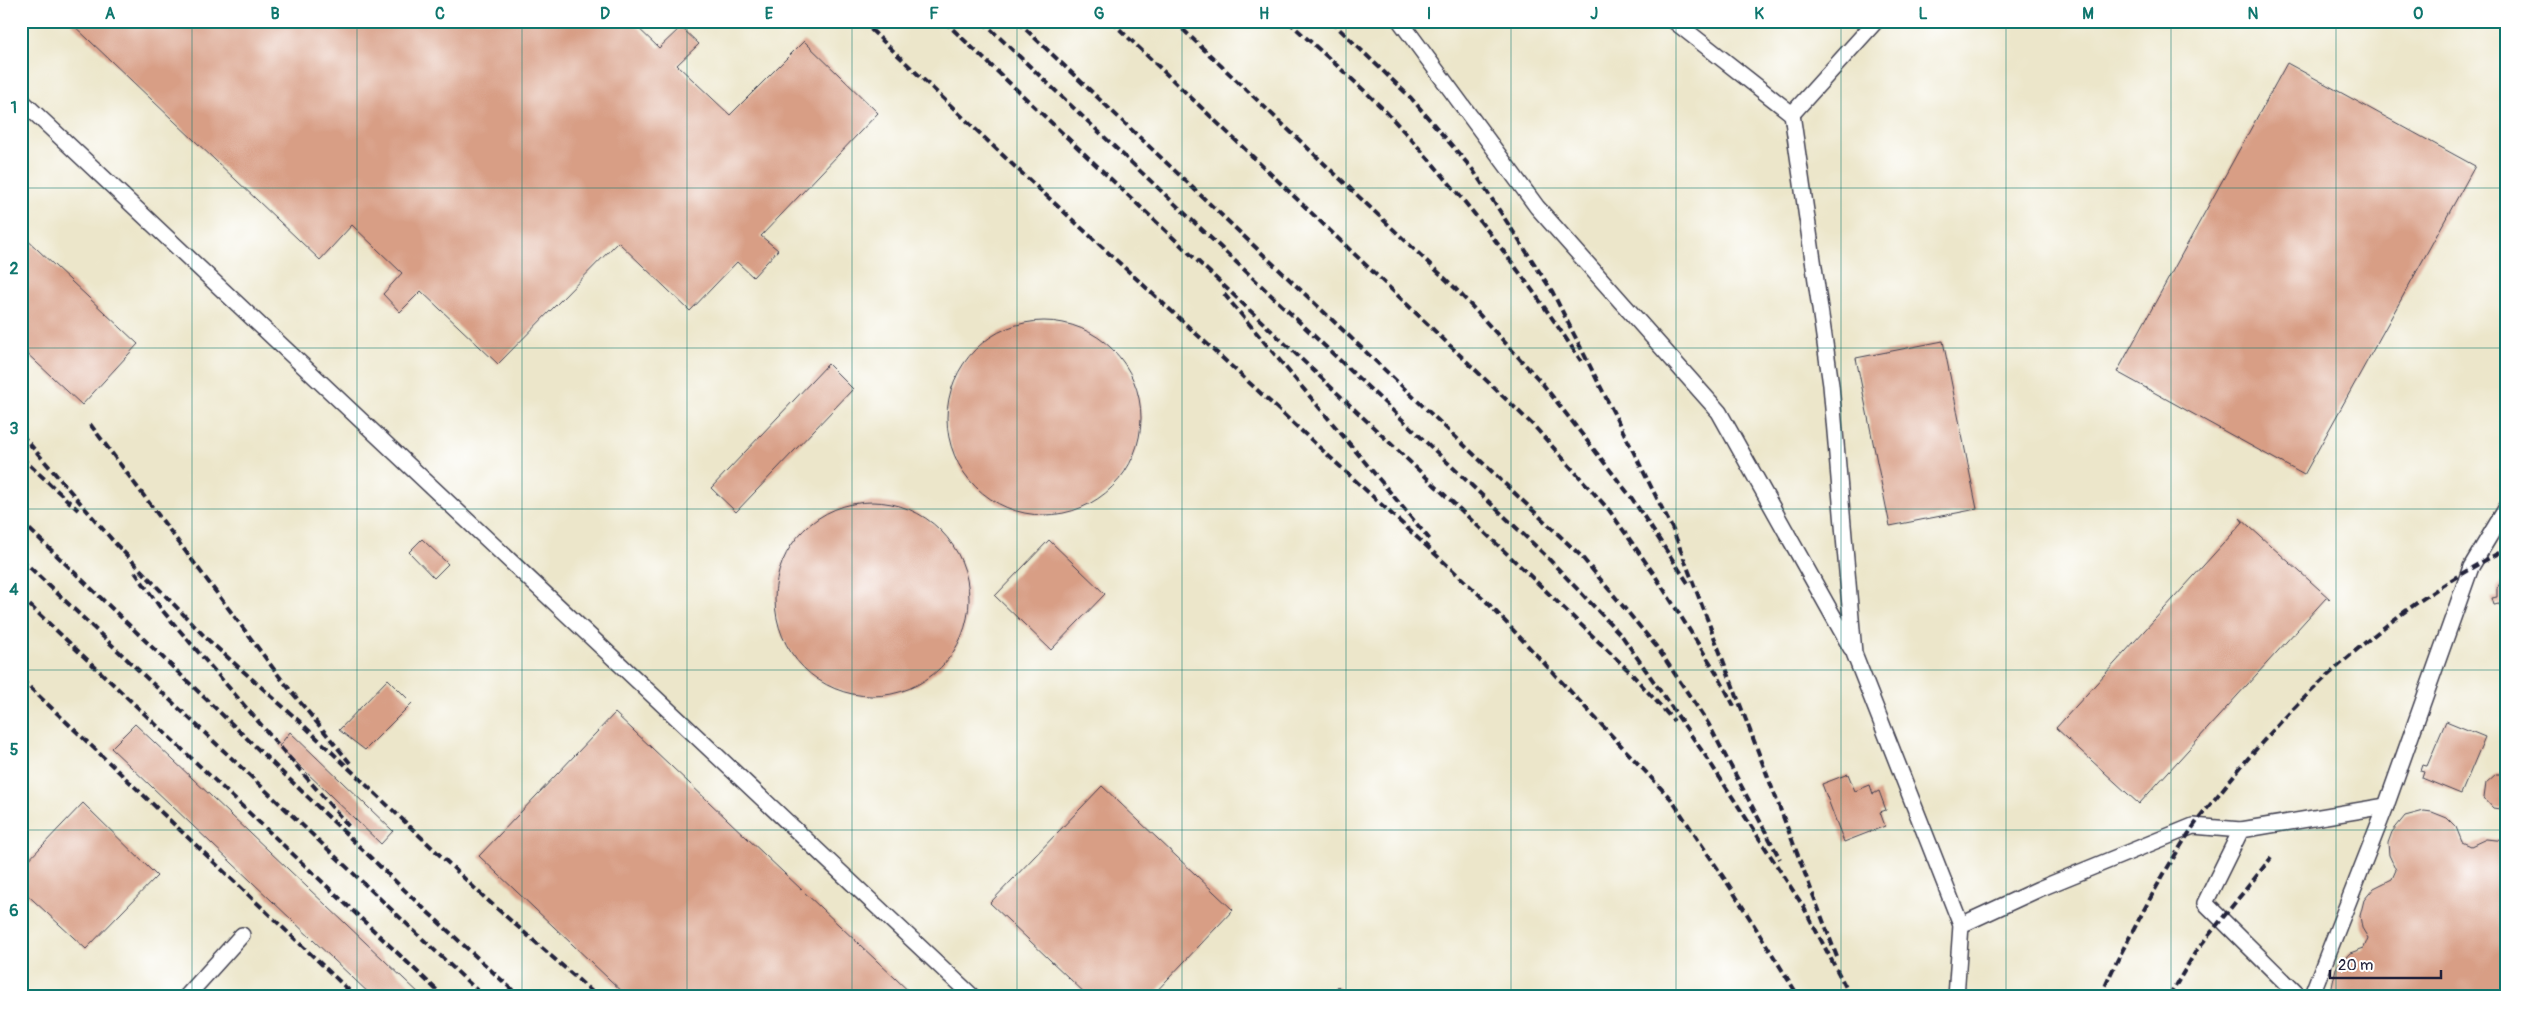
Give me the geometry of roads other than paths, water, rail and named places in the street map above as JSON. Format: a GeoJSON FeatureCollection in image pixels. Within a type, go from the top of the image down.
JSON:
{"type":"FeatureCollection","features":[{"type":"Feature","properties":{"kind":"lane"},"geometry":{"type":"LineString","coordinates":[[1400,21],[1537,207],[1718,412],[1854,653],[1961,925],[1956,997]]}},
{"type":"Feature","properties":{"kind":"lane"},"geometry":{"type":"LineString","coordinates":[[1674,21],[1792,114],[1831,385],[1854,653]]}},
{"type":"Feature","properties":{"kind":"lane"},"geometry":{"type":"LineString","coordinates":[[1792,114],[1876,21]]}},
{"type":"Feature","properties":{"kind":"lane"},"geometry":{"type":"LineString","coordinates":[[21,100],[973,997]]}},
{"type":"Feature","properties":{"kind":"lane"},"geometry":{"type":"LineString","coordinates":[[2311,997],[2386,806],[2471,567],[2507,507]]}},
{"type":"Feature","properties":{"kind":"lane"},"geometry":{"type":"LineString","coordinates":[[1961,925],[2039,889],[2193,826],[2241,830],[2386,806]]}},
{"type":"Feature","properties":{"kind":"lane"},"geometry":{"type":"LineString","coordinates":[[2241,830],[2205,903],[2300,997]]}},
{"type":"Feature","properties":{"kind":"lane"},"geometry":{"type":"LineString","coordinates":[[186,997],[242,935]]}},
{"type":"Feature","properties":{"kind":"railway"},"geometry":{"type":"LineString","coordinates":[[862,21],[1012,164],[1485,600],[1671,799],[1732,890],[1799,997]]}},
{"type":"Feature","properties":{"kind":"railway"},"geometry":{"type":"LineString","coordinates":[[944,21],[1520,566],[1629,671],[1674,721]]}},
{"type":"Feature","properties":{"kind":"railway"},"geometry":{"type":"LineString","coordinates":[[982,21],[1544,554],[1622,636],[1707,758],[1803,906],[1851,997]]}},
{"type":"Feature","properties":{"kind":"railway"},"geometry":{"type":"LineString","coordinates":[[1017,21],[1581,556],[1656,646],[1708,723],[1780,859]]}},
{"type":"Feature","properties":{"kind":"railway"},"geometry":{"type":"LineString","coordinates":[[1111,21],[1534,426],[1609,510],[1654,574],[1716,672],[1734,706]]}},
{"type":"Feature","properties":{"kind":"railway"},"geometry":{"type":"LineString","coordinates":[[1174,21],[1455,288],[1542,383],[1631,497],[1690,586]]}},
{"type":"Feature","properties":{"kind":"railway"},"geometry":{"type":"LineString","coordinates":[[1288,21],[1376,102],[1415,143],[1490,233],[1581,361]]}},
{"type":"Feature","properties":{"kind":"railway"},"geometry":{"type":"LineString","coordinates":[[1331,21],[1411,98],[1473,170],[1552,291],[1673,530],[1837,957]]}},
{"type":"Feature","properties":{"kind":"railway"},"geometry":{"type":"LineString","coordinates":[[1224,294],[1431,541]]}},
{"type":"Feature","properties":{"kind":"railway"},"geometry":{"type":"LineString","coordinates":[[90,424],[282,680],[350,763]]}},
{"type":"Feature","properties":{"kind":"railway"},"geometry":{"type":"LineString","coordinates":[[21,434],[114,542],[206,638],[299,721],[485,898],[598,997]]}},
{"type":"Feature","properties":{"kind":"railway"},"geometry":{"type":"LineString","coordinates":[[21,457],[78,510]]}},
{"type":"Feature","properties":{"kind":"railway"},"geometry":{"type":"LineString","coordinates":[[21,521],[420,905],[520,997]]}},
{"type":"Feature","properties":{"kind":"railway"},"geometry":{"type":"LineString","coordinates":[[2101,997],[2116,962],[2185,839],[2202,815],[2259,746],[2322,681],[2392,621],[2429,594],[2507,549]]}},
{"type":"Feature","properties":{"kind":"railway"},"geometry":{"type":"LineString","coordinates":[[21,559],[484,997]]}},
{"type":"Feature","properties":{"kind":"railway"},"geometry":{"type":"LineString","coordinates":[[135,572],[162,610],[350,828]]}},
{"type":"Feature","properties":{"kind":"railway"},"geometry":{"type":"LineString","coordinates":[[21,597],[444,997]]}},
{"type":"Feature","properties":{"kind":"railway"},"geometry":{"type":"LineString","coordinates":[[21,679],[356,997]]}},
{"type":"Feature","properties":{"kind":"railway"},"geometry":{"type":"LineString","coordinates":[[2169,997],[2196,951],[2271,858]]}}]}
